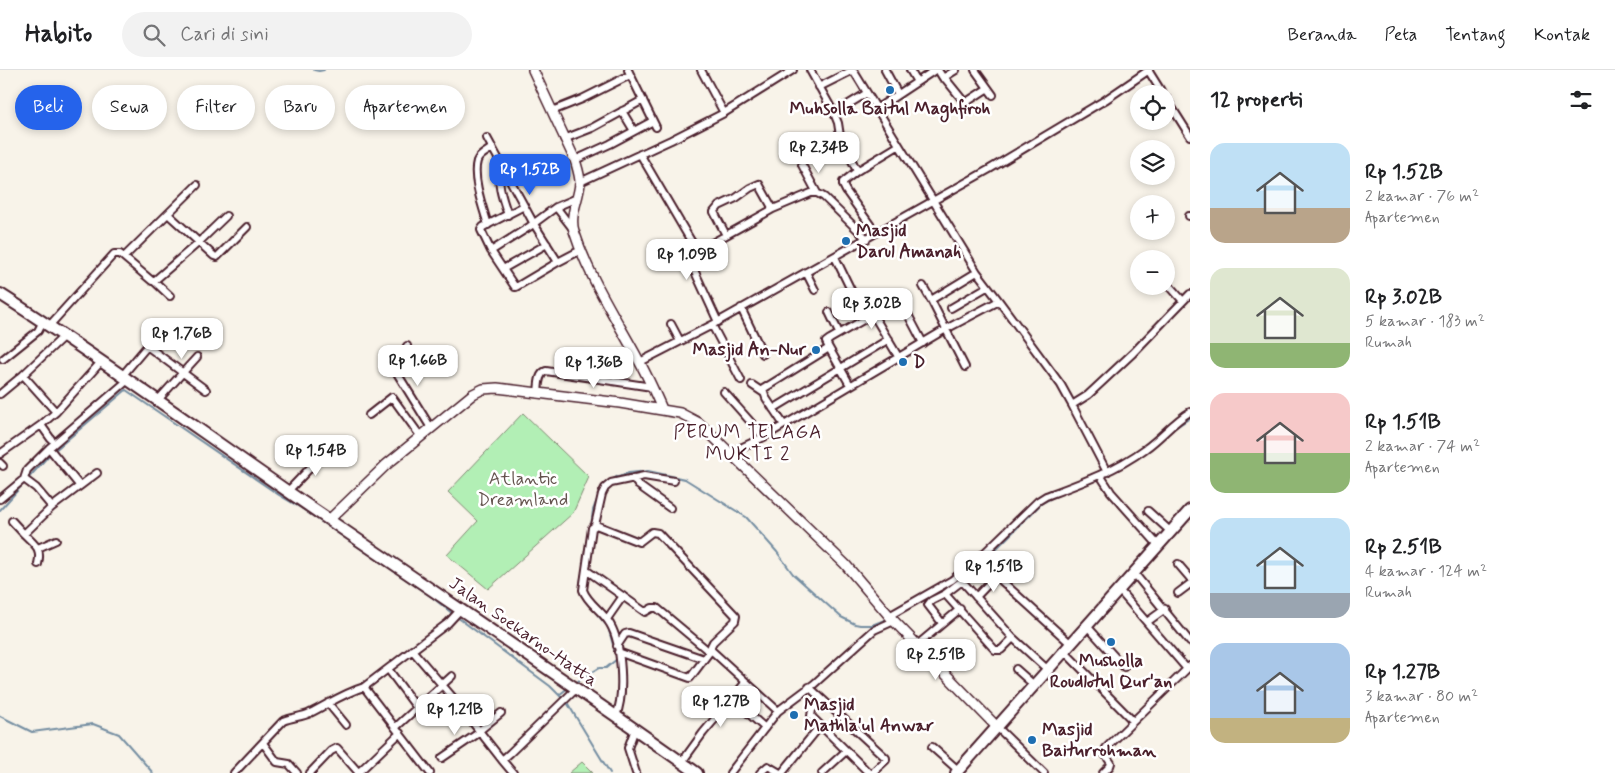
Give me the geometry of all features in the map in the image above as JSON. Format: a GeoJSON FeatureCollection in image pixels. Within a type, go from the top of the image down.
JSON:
{"type":"FeatureCollection","features":[{"type":"Feature","properties":{"kind":"main road","name":"Jalan Soekarno-Hatta"},"geometry":{"type":"LineString","coordinates":[[0,294],[158,400],[697,773]]}},
{"type":"Feature","properties":{"kind":"main road"},"geometry":{"type":"LineString","coordinates":[[957,771],[1190,510]]}},
{"type":"Feature","properties":{"kind":"street"},"geometry":{"type":"LineString","coordinates":[[533,70],[575,160],[580,182],[573,214],[573,229]]}},
{"type":"Feature","properties":{"kind":"street"},"geometry":{"type":"LineString","coordinates":[[701,70],[724,112]]}},
{"type":"Feature","properties":{"kind":"street"},"geometry":{"type":"LineString","coordinates":[[580,182],[671,140],[724,112],[793,70]]}},
{"type":"Feature","properties":{"kind":"street"},"geometry":{"type":"LineString","coordinates":[[810,70],[834,113],[840,136],[857,171]]}},
{"type":"Feature","properties":{"kind":"street"},"geometry":{"type":"LineString","coordinates":[[819,87],[853,70],[977,272],[1061,385],[1111,492],[1158,546]]}},
{"type":"Feature","properties":{"kind":"street"},"geometry":{"type":"LineString","coordinates":[[885,70],[898,94]]}},
{"type":"Feature","properties":{"kind":"street"},"geometry":{"type":"LineString","coordinates":[[910,70],[916,82]]}},
{"type":"Feature","properties":{"kind":"street"},"geometry":{"type":"LineString","coordinates":[[876,109],[937,70],[964,103],[988,88]]}},
{"type":"Feature","properties":{"kind":"street"},"geometry":{"type":"LineString","coordinates":[[944,77],[956,70]]}},
{"type":"Feature","properties":{"kind":"street"},"geometry":{"type":"LineString","coordinates":[[975,70],[993,95]]}},
{"type":"Feature","properties":{"kind":"street"},"geometry":{"type":"LineString","coordinates":[[640,362],[715,323],[866,239],[1050,133],[1105,100],[1149,70],[1158,85]]}},
{"type":"Feature","properties":{"kind":"street"},"geometry":{"type":"LineString","coordinates":[[552,111],[582,99],[629,72],[643,100],[654,124],[634,131],[575,160]]}},
{"type":"Feature","properties":{"kind":"street"},"geometry":{"type":"LineString","coordinates":[[834,113],[867,93]]}},
{"type":"Feature","properties":{"kind":"street"},"geometry":{"type":"LineString","coordinates":[[564,139],[592,128],[643,100]]}},
{"type":"Feature","properties":{"kind":"street"},"geometry":{"type":"LineString","coordinates":[[622,111],[634,131]]}},
{"type":"Feature","properties":{"kind":"street"},"geometry":{"type":"LineString","coordinates":[[1175,112],[1190,136]]}},
{"type":"Feature","properties":{"kind":"street"},"geometry":{"type":"LineString","coordinates":[[487,138],[534,224],[558,262]]}},
{"type":"Feature","properties":{"kind":"street"},"geometry":{"type":"LineString","coordinates":[[876,233],[843,185],[845,179],[898,146]]}},
{"type":"Feature","properties":{"kind":"street"},"geometry":{"type":"LineString","coordinates":[[488,225],[478,188],[477,161],[492,148]]}},
{"type":"Feature","properties":{"kind":"street"},"geometry":{"type":"LineString","coordinates":[[640,154],[691,241],[699,248]]}},
{"type":"Feature","properties":{"kind":"street"},"geometry":{"type":"LineString","coordinates":[[501,164],[499,169],[499,187],[508,215]]}},
{"type":"Feature","properties":{"kind":"street"},"geometry":{"type":"LineString","coordinates":[[802,165],[817,193]]}},
{"type":"Feature","properties":{"kind":"street"},"geometry":{"type":"LineString","coordinates":[[726,236],[714,212],[719,206],[736,198],[750,188],[759,184],[773,209]]}},
{"type":"Feature","properties":{"kind":"street"},"geometry":{"type":"LineString","coordinates":[[124,257],[198,186]]}},
{"type":"Feature","properties":{"kind":"street"},"geometry":{"type":"LineString","coordinates":[[741,380],[689,259],[692,253],[773,209],[811,193],[817,193],[824,197],[866,239]]}},
{"type":"Feature","properties":{"kind":"street"},"geometry":{"type":"LineString","coordinates":[[491,251],[534,224],[556,207],[577,198]]}},
{"type":"Feature","properties":{"kind":"street"},"geometry":{"type":"LineString","coordinates":[[524,206],[483,227],[481,232],[491,251],[516,288],[581,250]]}},
{"type":"Feature","properties":{"kind":"street"},"geometry":{"type":"LineString","coordinates":[[556,207],[573,229],[596,284],[640,362],[662,410]]}},
{"type":"Feature","properties":{"kind":"street"},"geometry":{"type":"LineString","coordinates":[[169,215],[198,244],[217,257],[247,227]]}},
{"type":"Feature","properties":{"kind":"street"},"geometry":{"type":"LineString","coordinates":[[154,281],[198,244],[226,216]]}},
{"type":"Feature","properties":{"kind":"street"},"geometry":{"type":"LineString","coordinates":[[503,269],[547,244]]}},
{"type":"Feature","properties":{"kind":"street"},"geometry":{"type":"LineString","coordinates":[[2,359],[46,324],[114,254],[120,254],[124,257],[170,296]]}},
{"type":"Feature","properties":{"kind":"street"},"geometry":{"type":"LineString","coordinates":[[835,256],[865,319]]}},
{"type":"Feature","properties":{"kind":"street"},"geometry":{"type":"LineString","coordinates":[[806,272],[815,290]]}},
{"type":"Feature","properties":{"kind":"street"},"geometry":{"type":"LineString","coordinates":[[931,300],[977,272]]}},
{"type":"Feature","properties":{"kind":"street"},"geometry":{"type":"LineString","coordinates":[[922,286],[931,300],[964,367]]}},
{"type":"Feature","properties":{"kind":"street"},"geometry":{"type":"LineString","coordinates":[[951,308],[987,287]]}},
{"type":"Feature","properties":{"kind":"street"},"geometry":{"type":"LineString","coordinates":[[1175,292],[1183,301]]}},
{"type":"Feature","properties":{"kind":"street"},"geometry":{"type":"LineString","coordinates":[[1072,405],[1088,394],[1133,353],[1190,294]]}},
{"type":"Feature","properties":{"kind":"street"},"geometry":{"type":"LineString","coordinates":[[730,453],[764,437],[850,385],[999,301]]}},
{"type":"Feature","properties":{"kind":"street"},"geometry":{"type":"LineString","coordinates":[[904,307],[923,343]]}},
{"type":"Feature","properties":{"kind":"street"},"geometry":{"type":"LineString","coordinates":[[741,308],[764,354]]}},
{"type":"Feature","properties":{"kind":"street"},"geometry":{"type":"LineString","coordinates":[[828,312],[839,333]]}},
{"type":"Feature","properties":{"kind":"street"},"geometry":{"type":"LineString","coordinates":[[850,385],[827,341],[839,333],[865,319],[875,316],[899,358]]}},
{"type":"Feature","properties":{"kind":"street"},"geometry":{"type":"LineString","coordinates":[[52,507],[27,481],[26,470],[51,452],[125,378],[165,324]]}},
{"type":"Feature","properties":{"kind":"street"},"geometry":{"type":"LineString","coordinates":[[671,324],[680,341]]}},
{"type":"Feature","properties":{"kind":"street"},"geometry":{"type":"LineString","coordinates":[[0,394],[64,336]]}},
{"type":"Feature","properties":{"kind":"street"},"geometry":{"type":"LineString","coordinates":[[773,409],[889,339]]}},
{"type":"Feature","properties":{"kind":"street"},"geometry":{"type":"LineString","coordinates":[[147,346],[206,390]]}},
{"type":"Feature","properties":{"kind":"street"},"geometry":{"type":"LineString","coordinates":[[407,346],[399,361],[397,373],[431,428]]}},
{"type":"Feature","properties":{"kind":"street"},"geometry":{"type":"LineString","coordinates":[[784,424],[762,390],[829,348]]}},
{"type":"Feature","properties":{"kind":"street"},"geometry":{"type":"LineString","coordinates":[[158,400],[197,356]]}},
{"type":"Feature","properties":{"kind":"street"},"geometry":{"type":"LineString","coordinates":[[0,454],[56,412],[101,362]]}},
{"type":"Feature","properties":{"kind":"street"},"geometry":{"type":"LineString","coordinates":[[538,393],[541,376],[545,371],[652,387]]}},
{"type":"Feature","properties":{"kind":"street"},"geometry":{"type":"LineString","coordinates":[[23,375],[56,412]]}},
{"type":"Feature","properties":{"kind":"street"},"geometry":{"type":"LineString","coordinates":[[752,385],[764,393]]}},
{"type":"Feature","properties":{"kind":"street"},"geometry":{"type":"LineString","coordinates":[[329,520],[420,437],[473,394],[483,389],[497,388],[680,413],[694,420],[730,453],[844,564],[917,645],[1044,773]]}},
{"type":"Feature","properties":{"kind":"street"},"geometry":{"type":"LineString","coordinates":[[724,392],[764,437]]}},
{"type":"Feature","properties":{"kind":"street"},"geometry":{"type":"LineString","coordinates":[[369,415],[392,398],[420,437]]}},
{"type":"Feature","properties":{"kind":"street"},"geometry":{"type":"LineString","coordinates":[[942,623],[928,605],[931,601],[945,594],[953,583],[1038,501],[1046,496],[1103,476],[1146,448],[1190,412]]}},
{"type":"Feature","properties":{"kind":"street"},"geometry":{"type":"LineString","coordinates":[[41,425],[50,439]]}},
{"type":"Feature","properties":{"kind":"street"},"geometry":{"type":"LineString","coordinates":[[288,491],[329,448]]}},
{"type":"Feature","properties":{"kind":"street"},"geometry":{"type":"LineString","coordinates":[[51,452],[79,485]]}},
{"type":"Feature","properties":{"kind":"street"},"geometry":{"type":"LineString","coordinates":[[24,534],[52,507],[97,472]]}},
{"type":"Feature","properties":{"kind":"street"},"geometry":{"type":"LineString","coordinates":[[616,716],[622,692],[618,649],[607,619],[587,599],[583,587],[592,528],[595,525],[602,494],[611,483],[644,476],[674,480]]}},
{"type":"Feature","properties":{"kind":"street"},"geometry":{"type":"LineString","coordinates":[[633,478],[638,485],[670,508]]}},
{"type":"Feature","properties":{"kind":"street"},"geometry":{"type":"LineString","coordinates":[[0,499],[27,481]]}},
{"type":"Feature","properties":{"kind":"street"},"geometry":{"type":"LineString","coordinates":[[1148,511],[1171,532]]}},
{"type":"Feature","properties":{"kind":"street"},"geometry":{"type":"LineString","coordinates":[[12,521],[38,548],[40,557],[38,564]]}},
{"type":"Feature","properties":{"kind":"street"},"geometry":{"type":"LineString","coordinates":[[595,525],[600,525],[639,542],[652,532],[658,533],[735,615],[735,621],[712,643],[711,651],[690,678],[618,649]]}},
{"type":"Feature","properties":{"kind":"street"},"geometry":{"type":"LineString","coordinates":[[38,548],[56,540]]}},
{"type":"Feature","properties":{"kind":"street"},"geometry":{"type":"LineString","coordinates":[[730,773],[778,711],[809,687],[874,630],[953,583],[962,581],[980,563],[986,564],[1068,648],[1133,722]]}},
{"type":"Feature","properties":{"kind":"street"},"geometry":{"type":"LineString","coordinates":[[1178,564],[1190,578]]}},
{"type":"Feature","properties":{"kind":"street"},"geometry":{"type":"LineString","coordinates":[[586,570],[645,612],[652,608],[657,608],[711,651],[778,711]]}},
{"type":"Feature","properties":{"kind":"street"},"geometry":{"type":"LineString","coordinates":[[1134,573],[1190,642]]}},
{"type":"Feature","properties":{"kind":"street"},"geometry":{"type":"LineString","coordinates":[[976,597],[997,575]]}},
{"type":"Feature","properties":{"kind":"street"},"geometry":{"type":"LineString","coordinates":[[962,581],[1013,638],[1048,670]]}},
{"type":"Feature","properties":{"kind":"street"},"geometry":{"type":"LineString","coordinates":[[1178,593],[1190,584]]}},
{"type":"Feature","properties":{"kind":"street"},"geometry":{"type":"LineString","coordinates":[[1103,773],[1111,763],[1104,751],[1189,668],[1119,590]]}},
{"type":"Feature","properties":{"kind":"street"},"geometry":{"type":"LineString","coordinates":[[945,594],[997,651],[1001,650],[1013,638]]}},
{"type":"Feature","properties":{"kind":"street"},"geometry":{"type":"LineString","coordinates":[[607,619],[623,596]]}},
{"type":"Feature","properties":{"kind":"street"},"geometry":{"type":"LineString","coordinates":[[917,645],[960,609]]}},
{"type":"Feature","properties":{"kind":"street"},"geometry":{"type":"LineString","coordinates":[[1147,622],[1165,609]]}},
{"type":"Feature","properties":{"kind":"street"},"geometry":{"type":"LineString","coordinates":[[234,773],[243,770],[263,743],[284,721],[291,717],[308,714],[350,691],[364,687],[448,623],[460,610]]}},
{"type":"Feature","properties":{"kind":"street"},"geometry":{"type":"LineString","coordinates":[[1087,626],[1124,667]]}},
{"type":"Feature","properties":{"kind":"street"},"geometry":{"type":"LineString","coordinates":[[618,649],[625,634],[629,633],[704,659]]}},
{"type":"Feature","properties":{"kind":"street"},"geometry":{"type":"LineString","coordinates":[[412,650],[455,700],[511,773]]}},
{"type":"Feature","properties":{"kind":"street"},"geometry":{"type":"LineString","coordinates":[[388,669],[417,708]]}},
{"type":"Feature","properties":{"kind":"street"},"geometry":{"type":"LineString","coordinates":[[1016,669],[1034,685]]}},
{"type":"Feature","properties":{"kind":"street"},"geometry":{"type":"LineString","coordinates":[[310,773],[331,750],[337,748],[359,773],[417,708],[452,676]]}},
{"type":"Feature","properties":{"kind":"street"},"geometry":{"type":"LineString","coordinates":[[682,762],[731,698],[746,682]]}},
{"type":"Feature","properties":{"kind":"street"},"geometry":{"type":"LineString","coordinates":[[364,687],[430,773]]}},
{"type":"Feature","properties":{"kind":"street"},"geometry":{"type":"LineString","coordinates":[[502,760],[563,702],[572,687]]}},
{"type":"Feature","properties":{"kind":"street"},"geometry":{"type":"LineString","coordinates":[[809,687],[822,698],[886,758],[886,760],[870,773],[820,726],[811,716],[811,713],[822,698]]}},
{"type":"Feature","properties":{"kind":"street"},"geometry":{"type":"LineString","coordinates":[[731,698],[765,728]]}},
{"type":"Feature","properties":{"kind":"street"},"geometry":{"type":"LineString","coordinates":[[427,719],[455,700]]}},
{"type":"Feature","properties":{"kind":"street"},"geometry":{"type":"LineString","coordinates":[[328,703],[346,725]]}},
{"type":"Feature","properties":{"kind":"street"},"geometry":{"type":"LineString","coordinates":[[442,758],[480,732],[501,713]]}},
{"type":"Feature","properties":{"kind":"street"},"geometry":{"type":"LineString","coordinates":[[760,773],[768,766],[781,773],[820,726]]}},
{"type":"Feature","properties":{"kind":"street"},"geometry":{"type":"LineString","coordinates":[[635,729],[628,748],[636,773]]}},
{"type":"Feature","properties":{"kind":"street"},"geometry":{"type":"LineString","coordinates":[[263,743],[277,762],[290,764],[297,773]]}},
{"type":"Feature","properties":{"kind":"street"},"geometry":{"type":"LineString","coordinates":[[932,747],[957,771]]}},
{"type":"Feature","properties":{"kind":"street"},"geometry":{"type":"LineString","coordinates":[[822,773],[846,751]]}},
{"type":"Feature","properties":{"kind":"green space","name":"Atlantic Dreamland"},"geometry":{"type":"Polygon","coordinates":[[[523,413],[589,477],[573,513],[488,589],[447,555],[478,521],[448,492],[523,413]]]}},
{"type":"Feature","properties":{"kind":"green space"},"geometry":{"type":"Polygon","coordinates":[[[582,762],[593,773],[569,773],[582,762]]]}},
{"type":"Feature","properties":{"kind":"waterway"},"geometry":{"type":"LineString","coordinates":[[314,70],[324,70]]}},
{"type":"Feature","properties":{"kind":"waterway"},"geometry":{"type":"LineString","coordinates":[[54,451],[126,390],[433,598],[453,614]]}},
{"type":"Feature","properties":{"kind":"waterway"},"geometry":{"type":"LineString","coordinates":[[1169,432],[1190,418]]}},
{"type":"Feature","properties":{"kind":"waterway"},"geometry":{"type":"LineString","coordinates":[[0,510],[50,454]]}},
{"type":"Feature","properties":{"kind":"waterway"},"geometry":{"type":"LineString","coordinates":[[1103,477],[1128,464]]}},
{"type":"Feature","properties":{"kind":"waterway"},"geometry":{"type":"LineString","coordinates":[[602,488],[609,481],[629,473],[648,471],[685,479],[746,517],[777,552],[793,574],[841,617],[860,625],[872,625],[887,619]]}},
{"type":"Feature","properties":{"kind":"waterway"},"geometry":{"type":"LineString","coordinates":[[982,561],[1042,503],[1059,494]]}},
{"type":"Feature","properties":{"kind":"waterway"},"geometry":{"type":"LineString","coordinates":[[591,526],[593,510],[598,497]]}},
{"type":"Feature","properties":{"kind":"waterway"},"geometry":{"type":"LineString","coordinates":[[583,596],[580,585],[584,565]]}},
{"type":"Feature","properties":{"kind":"waterway"},"geometry":{"type":"LineString","coordinates":[[905,611],[961,578]]}},
{"type":"Feature","properties":{"kind":"waterway"},"geometry":{"type":"LineString","coordinates":[[575,683],[599,668],[606,668],[617,659],[608,627],[592,608]]}},
{"type":"Feature","properties":{"kind":"waterway"},"geometry":{"type":"LineString","coordinates":[[457,617],[550,686],[568,704],[610,773]]}},
{"type":"Feature","properties":{"kind":"waterway"},"geometry":{"type":"LineString","coordinates":[[559,695],[569,687]]}},
{"type":"Feature","properties":{"kind":"waterway"},"geometry":{"type":"LineString","coordinates":[[0,716],[32,732],[93,724],[119,734],[153,773]]}},
{"type":"Feature","properties":{"kind":"place","name":"Muhsolla Baitul Maghfiroh"},"geometry":{"type":"Point","coordinates":[890,90]}},
{"type":"Feature","properties":{"kind":"place","name":"Masjid Darul Amanah"},"geometry":{"type":"Point","coordinates":[846,241]}},
{"type":"Feature","properties":{"kind":"place","name":"Masjid An-Nur"},"geometry":{"type":"Point","coordinates":[816,350]}},
{"type":"Feature","properties":{"kind":"place","name":"D"},"geometry":{"type":"Point","coordinates":[903,362]}},
{"type":"Feature","properties":{"kind":"place","name":"Musholla Roudlotul Qur'an"},"geometry":{"type":"Point","coordinates":[1111,642]}},
{"type":"Feature","properties":{"kind":"place","name":"Masjid Mathla'ul Anwar"},"geometry":{"type":"Point","coordinates":[794,715]}},
{"type":"Feature","properties":{"kind":"place","name":"Masjid Baiturrohman"},"geometry":{"type":"Point","coordinates":[1032,740]}},
{"type":"Feature","properties":{"kind":"district","name":"PERUM TELAGA MUKTI 2"},"geometry":{"type":"Point","coordinates":[748,443]}}]}
